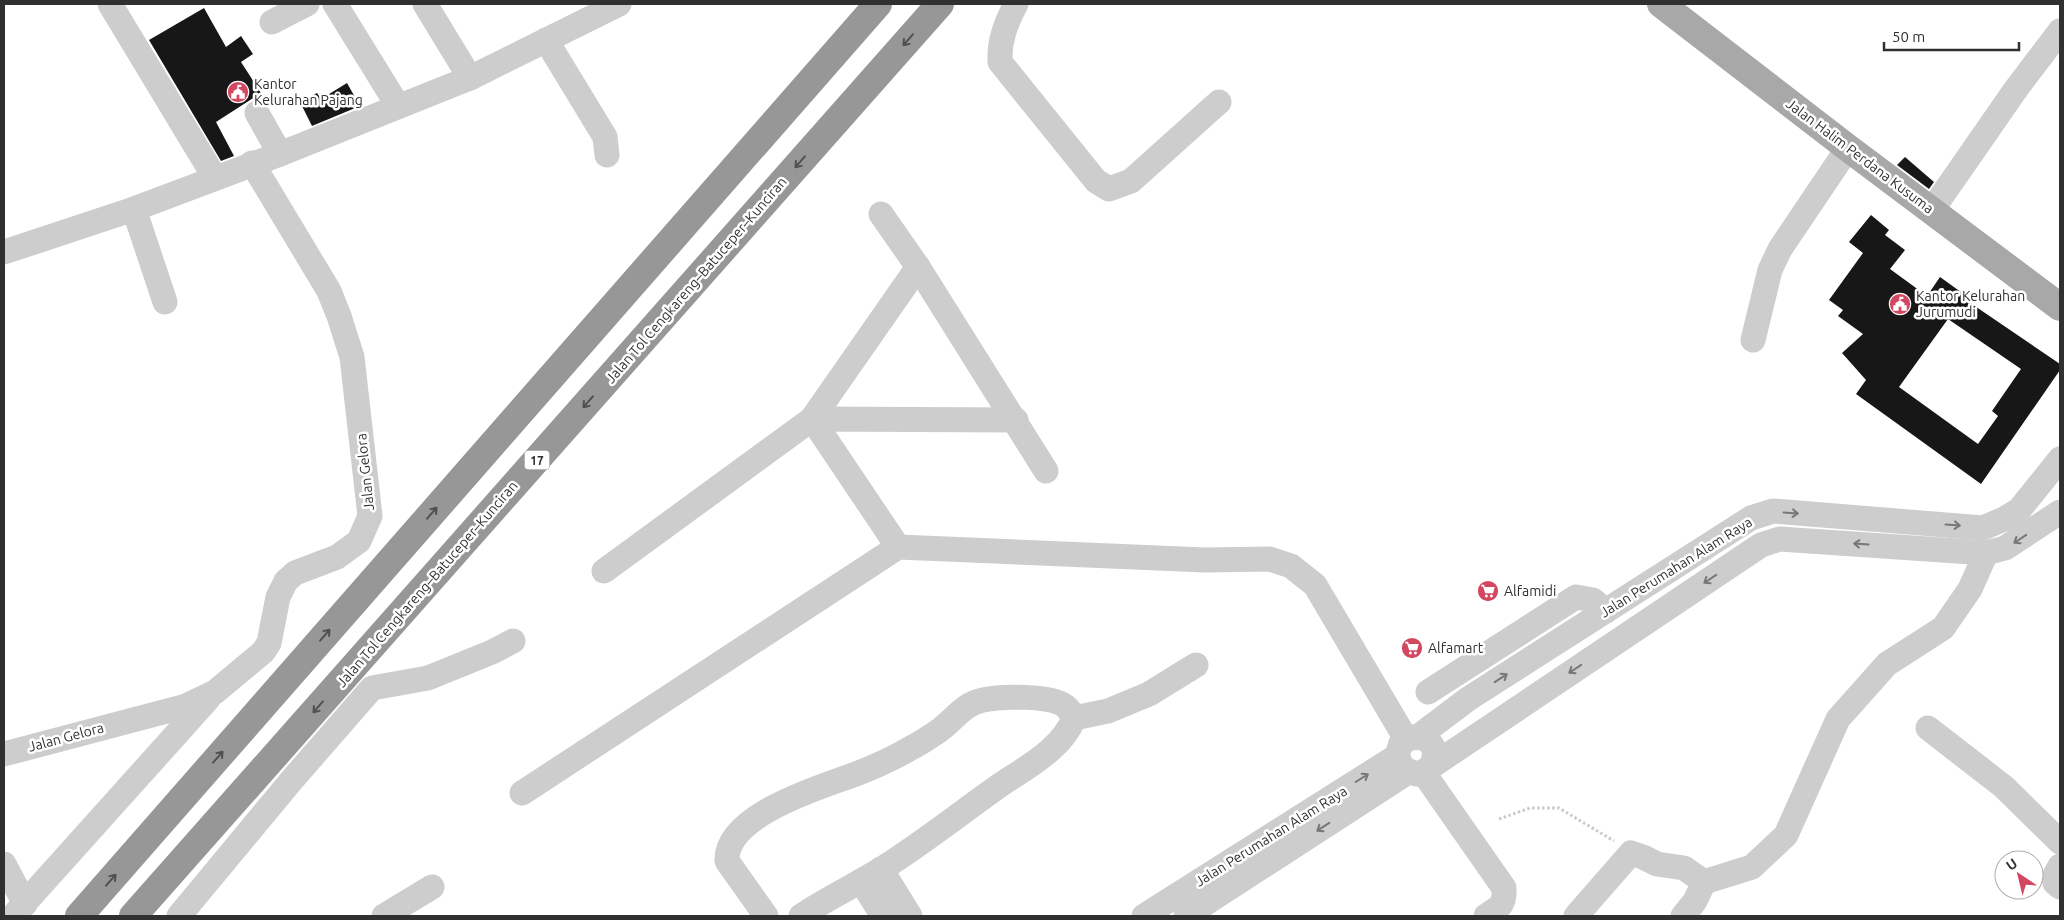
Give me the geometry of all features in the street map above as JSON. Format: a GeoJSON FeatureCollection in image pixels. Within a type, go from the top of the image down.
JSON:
{"type":"FeatureCollection","features":[{"type":"Feature","properties":{"kind":"highway"},"geometry":{"type":"LineString","coordinates":[[79,916],[878,4]]}},
{"type":"Feature","properties":{"kind":"highway","name":"Jalan Tol Cengkareng–Batuceper–Kunciran"},"geometry":{"type":"LineString","coordinates":[[133,916],[940,4]]}},
{"type":"Feature","properties":{"kind":"main road","name":"Jalan Halim Perdana Kusuma"},"geometry":{"type":"LineString","coordinates":[[1661,4],[1848,148],[2060,307]]}},
{"type":"Feature","properties":{"kind":"street"},"geometry":{"type":"LineString","coordinates":[[110,4],[215,178]]}},
{"type":"Feature","properties":{"kind":"street"},"geometry":{"type":"LineString","coordinates":[[272,22],[307,4]]}},
{"type":"Feature","properties":{"kind":"street"},"geometry":{"type":"LineString","coordinates":[[335,4],[398,106]]}},
{"type":"Feature","properties":{"kind":"street"},"geometry":{"type":"LineString","coordinates":[[425,4],[470,78]]}},
{"type":"Feature","properties":{"kind":"street"},"geometry":{"type":"LineString","coordinates":[[4,252],[134,209],[280,154],[470,78],[620,4]]}},
{"type":"Feature","properties":{"kind":"street"},"geometry":{"type":"LineString","coordinates":[[1016,4],[1008,19],[999,45],[1000,62],[1096,181],[1109,189],[1131,181],[1219,102]]}},
{"type":"Feature","properties":{"kind":"street"},"geometry":{"type":"LineString","coordinates":[[1932,210],[2016,88],[2060,32]]}},
{"type":"Feature","properties":{"kind":"street"},"geometry":{"type":"LineString","coordinates":[[546,40],[605,137],[607,155]]}},
{"type":"Feature","properties":{"kind":"street"},"geometry":{"type":"LineString","coordinates":[[257,113],[280,154]]}},
{"type":"Feature","properties":{"kind":"street"},"geometry":{"type":"LineString","coordinates":[[1753,340],[1770,270],[1780,250],[1848,148]]}},
{"type":"Feature","properties":{"kind":"street","name":"Jalan Gelora"},"geometry":{"type":"LineString","coordinates":[[4,754],[186,706],[215,692],[262,652],[269,643],[278,597],[286,581],[295,573],[337,557],[359,541],[370,516],[352,357],[342,323],[329,291],[252,164]]}},
{"type":"Feature","properties":{"kind":"street"},"geometry":{"type":"LineString","coordinates":[[134,209],[164,302]]}},
{"type":"Feature","properties":{"kind":"street"},"geometry":{"type":"LineString","coordinates":[[881,214],[1016,420],[1046,471]]}},
{"type":"Feature","properties":{"kind":"street"},"geometry":{"type":"LineString","coordinates":[[604,571],[812,419],[918,268]]}},
{"type":"Feature","properties":{"kind":"street"},"geometry":{"type":"LineString","coordinates":[[812,419],[1016,420]]}},
{"type":"Feature","properties":{"kind":"street"},"geometry":{"type":"LineString","coordinates":[[812,419],[898,547]]}},
{"type":"Feature","properties":{"kind":"street","name":"Jalan Perumahan Alam Raya"},"geometry":{"type":"LineString","coordinates":[[1186,916],[1414,756],[1468,699],[1751,518],[1773,511],[1983,528],[2019,510],[2060,459]]}},
{"type":"Feature","properties":{"kind":"street","name":"Jalan Perumahan Alam Raya"},"geometry":{"type":"LineString","coordinates":[[1144,916],[1414,756],[1761,545],[1780,539],[1986,553],[2005,548],[2060,512]]}},
{"type":"Feature","properties":{"kind":"street"},"geometry":{"type":"LineString","coordinates":[[1751,518],[1761,545]]}},
{"type":"Feature","properties":{"kind":"street"},"geometry":{"type":"LineString","coordinates":[[522,793],[898,547],[1205,560],[1270,559],[1291,566],[1315,585],[1414,756],[1504,888],[1504,899],[1500,906],[1486,916]]}},
{"type":"Feature","properties":{"kind":"street"},"geometry":{"type":"LineString","coordinates":[[1683,916],[1695,901],[1704,882],[1752,867],[1786,835],[1838,719],[1887,664],[1943,628],[1970,589],[1986,553]]}},
{"type":"Feature","properties":{"kind":"street"},"geometry":{"type":"LineString","coordinates":[[1428,692],[1576,597],[1593,600],[1606,610]]}},
{"type":"Feature","properties":{"kind":"street"},"geometry":{"type":"LineString","coordinates":[[1519,633],[1534,656]]}},
{"type":"Feature","properties":{"kind":"street"},"geometry":{"type":"LineString","coordinates":[[179,916],[291,781],[372,688],[428,678],[492,652],[513,641]]}},
{"type":"Feature","properties":{"kind":"street"},"geometry":{"type":"LineString","coordinates":[[1074,718],[1108,711],[1149,694],[1196,665]]}},
{"type":"Feature","properties":{"kind":"street"},"geometry":{"type":"LineString","coordinates":[[1452,676],[1468,699]]}},
{"type":"Feature","properties":{"kind":"street"},"geometry":{"type":"LineString","coordinates":[[4,864],[19,910],[215,692]]}},
{"type":"Feature","properties":{"kind":"street"},"geometry":{"type":"LineString","coordinates":[[766,916],[727,861],[727,850],[737,835],[761,814],[791,797],[857,773],[910,749],[941,729],[965,706],[983,700],[1014,698],[1056,701],[1065,706],[1074,718]]}},
{"type":"Feature","properties":{"kind":"street"},"geometry":{"type":"LineString","coordinates":[[801,916],[828,898],[871,875],[1057,744],[1070,730],[1074,718]]}},
{"type":"Feature","properties":{"kind":"street"},"geometry":{"type":"LineString","coordinates":[[1928,728],[2004,787],[2060,842]]}},
{"type":"Feature","properties":{"kind":"street"},"geometry":{"type":"LineString","coordinates":[[1576,916],[1643,858],[1684,868],[1704,882]]}},
{"type":"Feature","properties":{"kind":"street"},"geometry":{"type":"LineString","coordinates":[[2060,866],[2054,877],[2055,883],[2060,887]]}},
{"type":"Feature","properties":{"kind":"street"},"geometry":{"type":"LineString","coordinates":[[871,875],[883,916]]}},
{"type":"Feature","properties":{"kind":"street"},"geometry":{"type":"LineString","coordinates":[[871,875],[910,916]]}},
{"type":"Feature","properties":{"kind":"street"},"geometry":{"type":"LineString","coordinates":[[384,916],[432,887]]}},
{"type":"Feature","properties":{"kind":"path"},"geometry":{"type":"LineString","coordinates":[[1499,819],[1530,808],[1559,808],[1643,858]]}},
{"type":"Feature","properties":{"kind":"building"},"geometry":{"type":"Polygon","coordinates":[[[204,8],[226,47],[241,36],[253,54],[241,62],[261,93],[216,122],[234,156],[221,161],[149,40],[204,8]]]}},
{"type":"Feature","properties":{"kind":"building"},"geometry":{"type":"Polygon","coordinates":[[[347,83],[360,106],[312,126],[300,102],[317,93],[321,99],[347,83]]]}},
{"type":"Feature","properties":{"kind":"building"},"geometry":{"type":"Polygon","coordinates":[[[1905,157],[1934,182],[1929,189],[1897,165],[1905,157]]]}},
{"type":"Feature","properties":{"kind":"building"},"geometry":{"type":"Polygon","coordinates":[[[1871,215],[1889,230],[1885,235],[1905,250],[1890,269],[1927,296],[1940,277],[1965,295],[1963,298],[2060,364],[2060,370],[1981,484],[1856,394],[1866,380],[1842,353],[1863,334],[1838,316],[1843,310],[1829,300],[1863,253],[1849,242],[1871,215]],[[1948,319],[1899,387],[1978,444],[1998,416],[1992,411],[2021,369],[1948,319]]]}},
{"type":"Feature","properties":{"kind":"place","name":"Kantor Kelurahan Pajang"},"geometry":{"type":"Point","coordinates":[238,92]}},
{"type":"Feature","properties":{"kind":"place","name":"Kantor Kelurahan Jurumudi"},"geometry":{"type":"Point","coordinates":[1900,304]}},
{"type":"Feature","properties":{"kind":"place","name":"Alfamidi"},"geometry":{"type":"Point","coordinates":[1488,591]}},
{"type":"Feature","properties":{"kind":"place","name":"Alfamart"},"geometry":{"type":"Point","coordinates":[1412,648]}}]}
